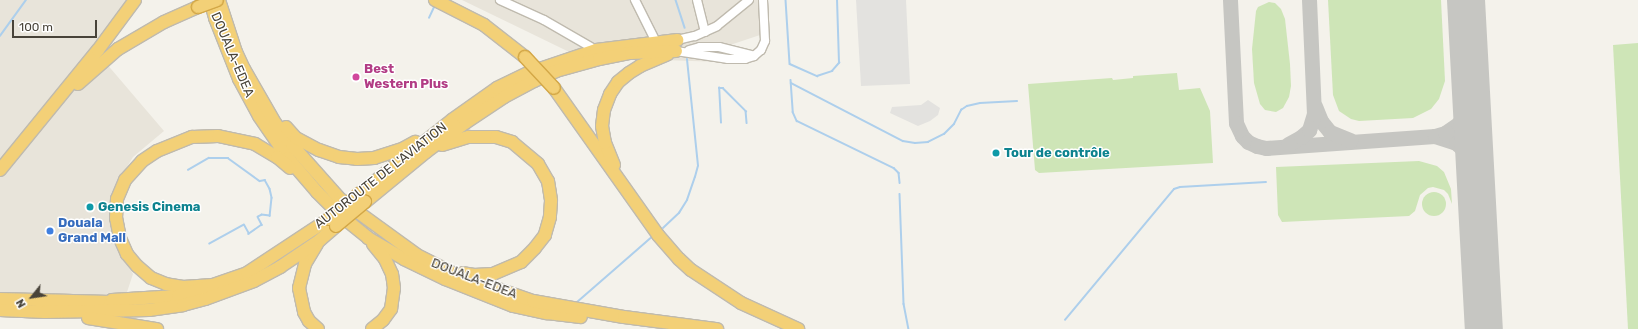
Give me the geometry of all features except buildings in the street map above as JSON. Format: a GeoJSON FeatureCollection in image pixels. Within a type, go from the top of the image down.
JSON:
{"type":"FeatureCollection","features":[{"type":"Feature","properties":{"kind":"highway"},"geometry":{"type":"LineString","coordinates":[[0,170],[98,50],[135,0]]}},
{"type":"Feature","properties":{"kind":"highway","name":"DOUALA-EDEA"},"geometry":{"type":"LineString","coordinates":[[210,0],[215,18],[239,78],[259,116],[288,158],[317,192],[340,215],[368,238],[404,259],[445,279],[513,306],[547,313],[658,329]]}},
{"type":"Feature","properties":{"kind":"highway"},"geometry":{"type":"LineString","coordinates":[[45,115],[118,49],[164,22],[198,6],[218,0]]}},
{"type":"Feature","properties":{"kind":"highway","name":"DOUALA-EDEA"},"geometry":{"type":"LineString","coordinates":[[218,0],[236,52],[256,92],[275,123],[292,145],[340,199],[416,255],[452,273],[533,301],[624,317],[718,329]]}},
{"type":"Feature","properties":{"kind":"highway"},"geometry":{"type":"LineString","coordinates":[[436,0],[484,25],[525,57],[554,88],[658,235],[691,270],[742,303],[798,329]]}},
{"type":"Feature","properties":{"kind":"highway"},"geometry":{"type":"LineString","coordinates":[[226,24],[249,73],[278,119],[296,138],[319,150],[339,157],[357,160],[374,158],[404,148],[452,120]]}},
{"type":"Feature","properties":{"kind":"highway","name":"AUTOROUTE DE L'AVIATION"},"geometry":{"type":"LineString","coordinates":[[361,199],[499,100],[556,71],[599,59],[659,47]]}},
{"type":"Feature","properties":{"kind":"highway"},"geometry":{"type":"LineString","coordinates":[[625,189],[606,143],[602,126],[604,110],[610,94],[618,82],[629,73],[679,47]]}},
{"type":"Feature","properties":{"kind":"highway","name":"AUTOROUTE DE L'AVIATION"},"geometry":{"type":"LineString","coordinates":[[0,299],[110,302],[112,300],[178,296],[214,286],[247,273],[332,223],[452,120],[497,88],[558,61],[596,50],[679,47]]}},
{"type":"Feature","properties":{"kind":"highway"},"geometry":{"type":"LineString","coordinates":[[214,286],[183,288],[166,284],[151,278],[136,266],[127,254],[120,238],[116,218],[117,199],[125,180],[142,161],[157,151],[192,137],[218,136],[236,139],[255,144],[277,157],[317,192]]}},
{"type":"Feature","properties":{"kind":"highway"},"geometry":{"type":"LineString","coordinates":[[416,255],[452,270],[474,275],[493,274],[521,262],[535,248],[544,235],[550,217],[551,200],[548,180],[538,164],[512,142],[496,137],[469,137],[456,140],[426,152]]}},
{"type":"Feature","properties":{"kind":"highway","name":"AUTOROUTE DE L'AVIATION"},"geometry":{"type":"LineString","coordinates":[[0,310],[45,312],[149,310],[205,299],[254,281],[280,267],[320,240],[332,223]]}},
{"type":"Feature","properties":{"kind":"highway"},"geometry":{"type":"LineString","coordinates":[[368,238],[385,259],[392,274],[394,288],[391,309],[383,320],[372,329]]}},
{"type":"Feature","properties":{"kind":"highway"},"geometry":{"type":"LineString","coordinates":[[318,329],[309,321],[304,312],[299,288],[305,264],[320,240]]}},
{"type":"Feature","properties":{"kind":"highway"},"geometry":{"type":"LineString","coordinates":[[45,312],[107,320],[150,328]]}},
{"type":"Feature","properties":{"kind":"street"},"geometry":{"type":"LineString","coordinates":[[500,0],[544,20],[596,50]]}},
{"type":"Feature","properties":{"kind":"street"},"geometry":{"type":"LineString","coordinates":[[635,0],[659,47]]}},
{"type":"Feature","properties":{"kind":"street"},"geometry":{"type":"LineString","coordinates":[[697,0],[705,32]]}},
{"type":"Feature","properties":{"kind":"street"},"geometry":{"type":"LineString","coordinates":[[735,13],[743,0]]}},
{"type":"Feature","properties":{"kind":"street","name":"AUTOROUTE DE L'AVIATION"},"geometry":{"type":"LineString","coordinates":[[679,47],[717,26],[735,13],[749,0]]}},
{"type":"Feature","properties":{"kind":"street"},"geometry":{"type":"LineString","coordinates":[[679,47],[719,47],[754,56],[761,50],[765,41],[763,0]]}},
{"type":"Feature","properties":{"kind":"shaded area"},"geometry":{"type":"Polygon","coordinates":[[[0,0],[127,0],[94,49],[164,131],[133,157],[116,185],[112,203],[115,239],[133,274],[126,295],[106,300],[0,298],[0,0]]]}},
{"type":"Feature","properties":{"kind":"shaded area"},"geometry":{"type":"Polygon","coordinates":[[[462,0],[762,0],[762,12],[760,35],[727,46],[722,62],[632,59],[596,65],[462,0]]]}},
{"type":"Feature","properties":{"kind":"shaded area"},"geometry":{"type":"Polygon","coordinates":[[[856,0],[906,0],[910,84],[861,86],[856,0]]]}},
{"type":"Feature","properties":{"kind":"shaded area"},"geometry":{"type":"Polygon","coordinates":[[[928,100],[940,108],[938,115],[930,121],[918,126],[890,113],[892,107],[921,105],[928,100]]]}},
{"type":"Feature","properties":{"kind":"green space"},"geometry":{"type":"Polygon","coordinates":[[[1328,0],[1441,0],[1445,81],[1439,99],[1431,109],[1413,118],[1359,121],[1351,119],[1339,111],[1333,95],[1328,0]]]}},
{"type":"Feature","properties":{"kind":"green space"},"geometry":{"type":"Polygon","coordinates":[[[1269,2],[1275,3],[1281,9],[1285,19],[1290,64],[1291,86],[1289,97],[1283,108],[1276,112],[1265,110],[1260,104],[1254,83],[1252,49],[1256,11],[1258,7],[1269,2]]]}},
{"type":"Feature","properties":{"kind":"green space"},"geometry":{"type":"Polygon","coordinates":[[[1638,43],[1638,329],[1628,329],[1613,45],[1638,43]]]}},
{"type":"Feature","properties":{"kind":"green space"},"geometry":{"type":"Polygon","coordinates":[[[1177,73],[1179,90],[1200,88],[1210,111],[1213,163],[1039,173],[1035,170],[1028,84],[1112,78],[1113,80],[1133,78],[1133,76],[1177,73]]]}},
{"type":"Feature","properties":{"kind":"green space"},"geometry":{"type":"Polygon","coordinates":[[[1419,161],[1437,166],[1444,172],[1451,189],[1452,204],[1448,194],[1444,190],[1433,187],[1428,188],[1420,195],[1415,211],[1409,216],[1282,222],[1278,215],[1276,167],[1419,161]]]}},
{"type":"Feature","properties":{"kind":"green space"},"geometry":{"type":"Polygon","coordinates":[[[1434,192],[1439,193],[1445,199],[1445,209],[1439,215],[1434,216],[1429,215],[1423,209],[1422,204],[1423,199],[1429,193],[1434,192]]]}},
{"type":"Feature","properties":{"kind":"waterway"},"geometry":{"type":"LineString","coordinates":[[0,36],[26,0]]}},
{"type":"Feature","properties":{"kind":"waterway"},"geometry":{"type":"LineString","coordinates":[[676,0],[685,28]]}},
{"type":"Feature","properties":{"kind":"waterway"},"geometry":{"type":"LineString","coordinates":[[786,0],[790,64],[817,76],[832,71],[839,63],[837,0]]}},
{"type":"Feature","properties":{"kind":"waterway"},"geometry":{"type":"LineString","coordinates":[[429,18],[435,5]]}},
{"type":"Feature","properties":{"kind":"waterway"},"geometry":{"type":"LineString","coordinates":[[663,228],[679,213],[687,200],[698,166],[687,60]]}},
{"type":"Feature","properties":{"kind":"waterway"},"geometry":{"type":"LineString","coordinates":[[791,80],[793,112],[797,121],[894,168],[899,173],[900,183]]}},
{"type":"Feature","properties":{"kind":"waterway"},"geometry":{"type":"LineString","coordinates":[[791,83],[903,141],[915,143],[928,142],[944,134],[954,124],[961,110],[967,106],[980,103],[1017,101]]}},
{"type":"Feature","properties":{"kind":"waterway"},"geometry":{"type":"LineString","coordinates":[[721,123],[719,88],[723,88],[746,111],[747,123]]}},
{"type":"Feature","properties":{"kind":"waterway"},"geometry":{"type":"LineString","coordinates":[[188,170],[209,158],[228,158],[260,181],[265,180],[270,189],[272,198],[270,216],[262,215],[258,217],[262,225],[249,234],[244,225],[210,244]]}},
{"type":"Feature","properties":{"kind":"waterway"},"geometry":{"type":"LineString","coordinates":[[1065,320],[1174,189],[1180,187],[1266,182]]}},
{"type":"Feature","properties":{"kind":"waterway"},"geometry":{"type":"LineString","coordinates":[[900,194],[904,304],[909,329]]}},
{"type":"Feature","properties":{"kind":"waterway"},"geometry":{"type":"LineString","coordinates":[[576,303],[652,237]]}},
{"type":"Feature","properties":{"kind":"taxiway"},"geometry":{"type":"LineString","coordinates":[[1230,0],[1236,123],[1242,136],[1248,142],[1266,148],[1435,136],[1456,143],[1464,150],[1473,163],[1476,173]]}},
{"type":"Feature","properties":{"kind":"taxiway"},"geometry":{"type":"LineString","coordinates":[[1288,144],[1301,137],[1309,130],[1314,114],[1309,0]]}},
{"type":"Feature","properties":{"kind":"taxiway"},"geometry":{"type":"LineString","coordinates":[[1435,136],[1445,133],[1458,124],[1467,111],[1471,97]]}},
{"type":"Feature","properties":{"kind":"taxiway"},"geometry":{"type":"LineString","coordinates":[[1315,106],[1321,121],[1330,132],[1350,140]]}},
{"type":"Feature","properties":{"kind":"runway"},"geometry":{"type":"LineString","coordinates":[[1466,0],[1484,329]]}},
{"type":"Feature","properties":{"kind":"place","name":"Best Western Plus"},"geometry":{"type":"Point","coordinates":[356,77]}},
{"type":"Feature","properties":{"kind":"place","name":"Tour de contrôle"},"geometry":{"type":"Point","coordinates":[996,153]}},
{"type":"Feature","properties":{"kind":"place","name":"Genesis Cinema"},"geometry":{"type":"Point","coordinates":[90,207]}},
{"type":"Feature","properties":{"kind":"place","name":"Douala Grand Mall"},"geometry":{"type":"Point","coordinates":[50,231]}}]}
